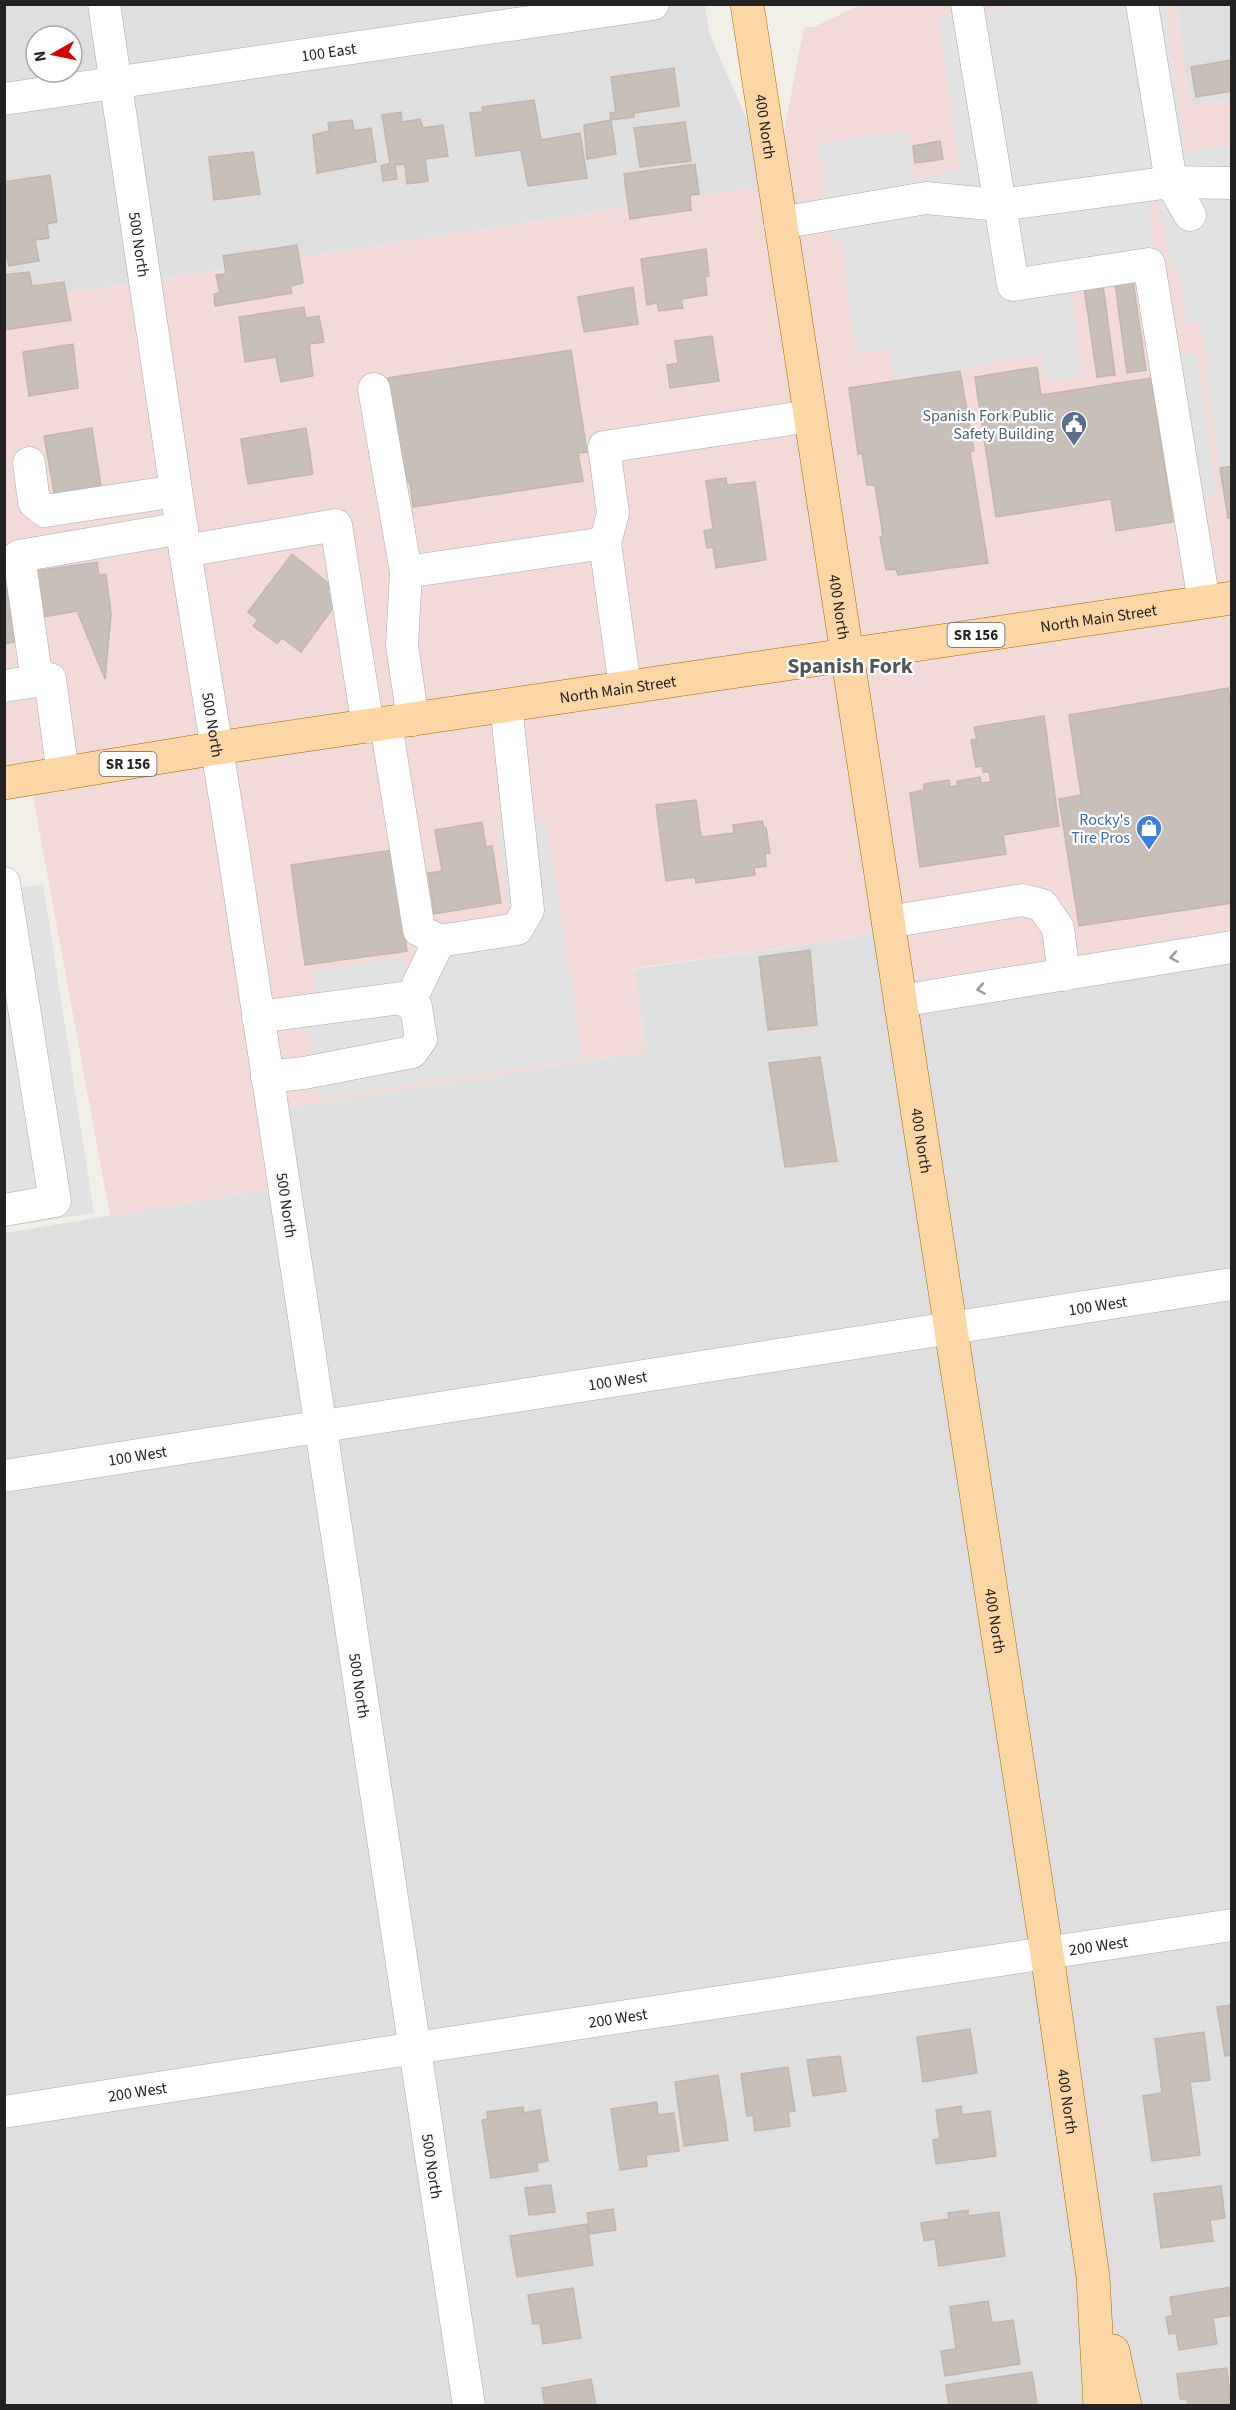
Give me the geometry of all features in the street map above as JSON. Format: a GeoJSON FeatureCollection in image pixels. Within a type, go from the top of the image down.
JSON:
{"type":"FeatureCollection","features":[{"type":"Feature","properties":{"kind":"main road","name":"400 North"},"geometry":{"type":"LineString","coordinates":[[747,4],[1047,1954],[1093,2277],[1100,2406]]}},
{"type":"Feature","properties":{"kind":"main road","name":"North Main Street"},"geometry":{"type":"LineString","coordinates":[[4,783],[217,748],[847,653],[1218,600]]}},
{"type":"Feature","properties":{"kind":"main road","name":"400 North"},"geometry":{"type":"LineString","coordinates":[[1093,2277],[1110,2338],[1125,2406]]}},
{"type":"Feature","properties":{"kind":"street","name":"500 North"},"geometry":{"type":"LineString","coordinates":[[104,4],[176,491],[469,2406]]}},
{"type":"Feature","properties":{"kind":"street","name":"100 East"},"geometry":{"type":"LineString","coordinates":[[4,99],[653,4]]}},
{"type":"Feature","properties":{"kind":"street"},"geometry":{"type":"LineString","coordinates":[[967,4],[1012,285],[1149,264],[1218,600]]}},
{"type":"Feature","properties":{"kind":"street"},"geometry":{"type":"LineString","coordinates":[[1142,4],[1171,182],[1190,215]]}},
{"type":"Feature","properties":{"kind":"street"},"geometry":{"type":"LineString","coordinates":[[780,224],[926,198],[1000,205],[1171,182],[1232,183]]}},
{"type":"Feature","properties":{"kind":"street"},"geometry":{"type":"LineString","coordinates":[[374,389],[406,572],[402,645],[389,723]]}},
{"type":"Feature","properties":{"kind":"street"},"geometry":{"type":"LineString","coordinates":[[625,687],[605,543],[613,513],[604,447],[810,416]]}},
{"type":"Feature","properties":{"kind":"street"},"geometry":{"type":"LineString","coordinates":[[30,463],[34,502],[45,511],[176,491]]}},
{"type":"Feature","properties":{"kind":"street"},"geometry":{"type":"LineString","coordinates":[[37,681],[19,556],[336,525],[389,723],[419,930],[439,941],[517,929],[528,910],[506,705]]}},
{"type":"Feature","properties":{"kind":"street"},"geometry":{"type":"LineString","coordinates":[[406,572],[605,543]]}},
{"type":"Feature","properties":{"kind":"street"},"geometry":{"type":"LineString","coordinates":[[4,686],[50,679],[63,774]]}},
{"type":"Feature","properties":{"kind":"street"},"geometry":{"type":"LineString","coordinates":[[4,883],[55,1201],[4,1210]]}},
{"type":"Feature","properties":{"kind":"street"},"geometry":{"type":"LineString","coordinates":[[888,922],[1023,900],[1042,906],[1058,928],[1064,975]]}},
{"type":"Feature","properties":{"kind":"street"},"geometry":{"type":"LineString","coordinates":[[409,1003],[439,941]]}},
{"type":"Feature","properties":{"kind":"street"},"geometry":{"type":"LineString","coordinates":[[900,1001],[1232,947]]}},
{"type":"Feature","properties":{"kind":"street"},"geometry":{"type":"LineString","coordinates":[[258,1017],[401,998],[416,1007],[421,1039],[412,1052],[303,1073],[267,1077]]}},
{"type":"Feature","properties":{"kind":"street","name":"100 West"},"geometry":{"type":"LineString","coordinates":[[4,1476],[1232,1284]]}},
{"type":"Feature","properties":{"kind":"street","name":"200 West"},"geometry":{"type":"LineString","coordinates":[[4,2112],[1232,1925]]}},
{"type":"Feature","properties":{"kind":"shaded area"},"geometry":{"type":"Polygon","coordinates":[[[5,5],[705,5],[709,33],[775,184],[5,303],[5,5]]]}},
{"type":"Feature","properties":{"kind":"shaded area"},"geometry":{"type":"Polygon","coordinates":[[[860,5],[1176,5],[1191,105],[1231,100],[1231,959],[901,1012],[886,916],[860,937],[634,968],[646,1052],[273,1110],[283,1187],[110,1216],[30,780],[5,783],[5,303],[774,184],[804,27],[814,27],[860,5]]]}},
{"type":"Feature","properties":{"kind":"shaded area"},"geometry":{"type":"Polygon","coordinates":[[[1023,5],[1165,5],[1186,152],[1231,145],[1231,466],[1220,468],[1201,323],[1187,325],[1180,276],[1169,258],[1159,201],[1149,204],[1154,250],[1070,287],[1083,375],[1047,381],[1041,354],[992,362],[960,371],[893,381],[889,348],[856,353],[841,240],[833,241],[818,143],[908,130],[914,179],[960,170],[938,17],[1023,5]]]}},
{"type":"Feature","properties":{"kind":"shaded area"},"geometry":{"type":"Polygon","coordinates":[[[1176,5],[1231,5],[1231,100],[1191,105],[1176,5]]]}},
{"type":"Feature","properties":{"kind":"shaded area"},"geometry":{"type":"Polygon","coordinates":[[[1196,353],[1216,492],[1179,520],[1155,361],[1196,353]]]}},
{"type":"Feature","properties":{"kind":"shaded area"},"geometry":{"type":"Polygon","coordinates":[[[546,821],[583,1058],[319,1098],[304,1002],[316,996],[312,971],[403,957],[407,982],[417,976],[418,938],[511,917],[497,828],[546,821]]]}},
{"type":"Feature","properties":{"kind":"shaded area"},"geometry":{"type":"Polygon","coordinates":[[[43,884],[94,1213],[5,1227],[5,890],[43,884]]]}},
{"type":"Feature","properties":{"kind":"shaded area"},"geometry":{"type":"Polygon","coordinates":[[[887,915],[1231,959],[1231,2405],[5,2406],[5,1233],[283,1187],[272,1110],[646,1052],[634,969],[860,937],[887,915]]]}},
{"type":"Feature","properties":{"kind":"building"},"geometry":{"type":"Polygon","coordinates":[[[1232,60],[1232,91],[1196,97],[1191,67],[1232,60]]]}},
{"type":"Feature","properties":{"kind":"building"},"geometry":{"type":"Polygon","coordinates":[[[674,68],[679,106],[634,113],[634,117],[611,120],[610,113],[616,112],[611,77],[674,68]]]}},
{"type":"Feature","properties":{"kind":"building"},"geometry":{"type":"Polygon","coordinates":[[[534,100],[541,140],[580,133],[587,178],[528,186],[521,150],[476,156],[470,113],[483,112],[482,107],[534,100]]]}},
{"type":"Feature","properties":{"kind":"building"},"geometry":{"type":"Polygon","coordinates":[[[401,112],[402,122],[420,119],[423,128],[443,125],[448,156],[425,159],[428,181],[407,184],[405,164],[395,165],[397,179],[383,181],[381,166],[390,163],[382,115],[401,112]]]}},
{"type":"Feature","properties":{"kind":"building"},"geometry":{"type":"Polygon","coordinates":[[[352,120],[354,131],[371,128],[376,162],[317,173],[313,135],[329,131],[328,123],[352,120]]]}},
{"type":"Feature","properties":{"kind":"building"},"geometry":{"type":"Polygon","coordinates":[[[611,120],[616,154],[587,159],[584,125],[611,120]]]}},
{"type":"Feature","properties":{"kind":"building"},"geometry":{"type":"Polygon","coordinates":[[[685,122],[691,161],[640,167],[634,128],[685,122]]]}},
{"type":"Feature","properties":{"kind":"building"},"geometry":{"type":"Polygon","coordinates":[[[940,141],[943,159],[915,163],[913,146],[940,141]]]}},
{"type":"Feature","properties":{"kind":"building"},"geometry":{"type":"Polygon","coordinates":[[[253,152],[260,194],[214,200],[209,157],[253,152]]]}},
{"type":"Feature","properties":{"kind":"building"},"geometry":{"type":"Polygon","coordinates":[[[695,164],[699,194],[690,195],[691,210],[630,219],[624,174],[695,164]]]}},
{"type":"Feature","properties":{"kind":"building"},"geometry":{"type":"Polygon","coordinates":[[[50,175],[57,222],[47,224],[49,238],[35,240],[39,261],[9,266],[4,244],[4,182],[50,175]]]}},
{"type":"Feature","properties":{"kind":"building"},"geometry":{"type":"Polygon","coordinates":[[[297,245],[303,283],[290,286],[292,293],[215,306],[214,294],[220,293],[216,275],[226,274],[223,256],[297,245]]]}},
{"type":"Feature","properties":{"kind":"building"},"geometry":{"type":"Polygon","coordinates":[[[706,249],[709,276],[705,277],[707,295],[681,299],[683,308],[659,311],[657,303],[647,305],[641,259],[706,249]]]}},
{"type":"Feature","properties":{"kind":"building"},"geometry":{"type":"Polygon","coordinates":[[[29,272],[32,286],[64,282],[71,320],[4,330],[4,275],[29,272]]]}},
{"type":"Feature","properties":{"kind":"building"},"geometry":{"type":"Polygon","coordinates":[[[1133,280],[1146,370],[1127,373],[1115,283],[1133,280]]]}},
{"type":"Feature","properties":{"kind":"building"},"geometry":{"type":"Polygon","coordinates":[[[1103,285],[1115,375],[1097,377],[1084,287],[1103,285]]]}},
{"type":"Feature","properties":{"kind":"building"},"geometry":{"type":"Polygon","coordinates":[[[633,287],[638,324],[584,332],[578,297],[633,287]]]}},
{"type":"Feature","properties":{"kind":"building"},"geometry":{"type":"Polygon","coordinates":[[[304,307],[306,318],[319,316],[324,342],[309,344],[313,376],[281,382],[276,357],[245,362],[239,317],[304,307]]]}},
{"type":"Feature","properties":{"kind":"building"},"geometry":{"type":"Polygon","coordinates":[[[712,336],[719,381],[670,388],[667,365],[678,363],[675,341],[712,336]]]}},
{"type":"Feature","properties":{"kind":"building"},"geometry":{"type":"Polygon","coordinates":[[[73,344],[78,388],[29,396],[23,352],[73,344]]]}},
{"type":"Feature","properties":{"kind":"building"},"geometry":{"type":"Polygon","coordinates":[[[571,350],[587,452],[578,453],[583,481],[413,507],[410,482],[402,482],[388,378],[571,350]]]}},
{"type":"Feature","properties":{"kind":"building","name":"Spanish Fork Public Safety Building"},"geometry":{"type":"Polygon","coordinates":[[[1037,367],[1041,395],[1151,378],[1173,522],[1116,531],[1111,499],[996,517],[975,377],[1037,367]]]}},
{"type":"Feature","properties":{"kind":"building"},"geometry":{"type":"Polygon","coordinates":[[[960,371],[974,451],[970,452],[988,563],[898,575],[896,569],[886,570],[875,485],[867,485],[862,453],[858,454],[849,388],[960,371]]]}},
{"type":"Feature","properties":{"kind":"building"},"geometry":{"type":"Polygon","coordinates":[[[92,428],[102,493],[55,498],[44,436],[92,428]]]}},
{"type":"Feature","properties":{"kind":"building"},"geometry":{"type":"Polygon","coordinates":[[[306,428],[313,474],[248,484],[241,439],[306,428]]]}},
{"type":"Feature","properties":{"kind":"building"},"geometry":{"type":"Polygon","coordinates":[[[1232,466],[1232,518],[1228,518],[1220,468],[1232,466]]]}},
{"type":"Feature","properties":{"kind":"building"},"geometry":{"type":"Polygon","coordinates":[[[726,478],[727,485],[755,482],[766,560],[716,568],[713,547],[707,548],[704,531],[713,529],[706,481],[726,478]]]}},
{"type":"Feature","properties":{"kind":"building"},"geometry":{"type":"Polygon","coordinates":[[[292,554],[332,586],[327,592],[338,601],[301,652],[282,638],[277,643],[253,626],[258,620],[248,612],[292,554]]]}},
{"type":"Feature","properties":{"kind":"building"},"geometry":{"type":"Polygon","coordinates":[[[97,562],[99,575],[106,574],[111,614],[105,679],[77,611],[37,618],[30,572],[97,562]]]}},
{"type":"Feature","properties":{"kind":"building"},"geometry":{"type":"Polygon","coordinates":[[[13,586],[21,641],[4,644],[4,588],[13,586]]]}},
{"type":"Feature","properties":{"kind":"building","name":"Rocky's Tire Pros"},"geometry":{"type":"Polygon","coordinates":[[[1228,688],[1232,710],[1232,903],[1079,926],[1059,799],[1081,795],[1069,715],[1228,688]]]}},
{"type":"Feature","properties":{"kind":"building"},"geometry":{"type":"Polygon","coordinates":[[[1044,716],[1059,826],[1003,835],[1006,854],[920,867],[910,793],[924,790],[924,784],[949,780],[950,787],[958,786],[957,781],[980,777],[981,783],[991,782],[989,772],[983,772],[982,766],[976,767],[971,740],[977,739],[974,727],[1044,716]]]}},
{"type":"Feature","properties":{"kind":"building"},"geometry":{"type":"Polygon","coordinates":[[[696,800],[701,837],[734,833],[733,825],[762,821],[766,828],[770,853],[765,853],[766,866],[754,868],[755,875],[696,883],[695,877],[666,881],[656,805],[696,800]]]}},
{"type":"Feature","properties":{"kind":"building"},"geometry":{"type":"Polygon","coordinates":[[[482,822],[486,847],[492,846],[501,903],[434,914],[428,873],[442,871],[435,830],[482,822]]]}},
{"type":"Feature","properties":{"kind":"building"},"geometry":{"type":"Polygon","coordinates":[[[393,850],[407,951],[305,965],[291,865],[393,850]]]}},
{"type":"Feature","properties":{"kind":"building"},"geometry":{"type":"Polygon","coordinates":[[[810,950],[817,1025],[768,1030],[759,957],[810,950]]]}},
{"type":"Feature","properties":{"kind":"building"},"geometry":{"type":"Polygon","coordinates":[[[820,1057],[837,1161],[785,1167],[769,1063],[820,1057]]]}},
{"type":"Feature","properties":{"kind":"building"},"geometry":{"type":"Polygon","coordinates":[[[1232,2005],[1232,2055],[1225,2056],[1217,2007],[1232,2005]]]}},
{"type":"Feature","properties":{"kind":"building"},"geometry":{"type":"Polygon","coordinates":[[[970,2029],[977,2073],[923,2082],[917,2037],[970,2029]]]}},
{"type":"Feature","properties":{"kind":"building"},"geometry":{"type":"Polygon","coordinates":[[[1204,2032],[1210,2080],[1190,2082],[1200,2155],[1152,2161],[1143,2096],[1162,2093],[1155,2039],[1204,2032]]]}},
{"type":"Feature","properties":{"kind":"building"},"geometry":{"type":"Polygon","coordinates":[[[840,2056],[846,2091],[813,2096],[807,2060],[840,2056]]]}},
{"type":"Feature","properties":{"kind":"building"},"geometry":{"type":"Polygon","coordinates":[[[788,2067],[795,2111],[788,2112],[790,2126],[755,2131],[753,2115],[747,2116],[741,2074],[788,2067]]]}},
{"type":"Feature","properties":{"kind":"building"},"geometry":{"type":"Polygon","coordinates":[[[718,2075],[728,2140],[684,2146],[675,2082],[718,2075]]]}},
{"type":"Feature","properties":{"kind":"building"},"geometry":{"type":"Polygon","coordinates":[[[657,2102],[658,2115],[674,2113],[679,2151],[646,2155],[647,2166],[620,2170],[611,2109],[657,2102]]]}},
{"type":"Feature","properties":{"kind":"building"},"geometry":{"type":"Polygon","coordinates":[[[961,2106],[962,2115],[990,2111],[996,2156],[936,2164],[933,2140],[940,2139],[936,2110],[961,2106]]]}},
{"type":"Feature","properties":{"kind":"building"},"geometry":{"type":"Polygon","coordinates":[[[523,2107],[524,2113],[540,2110],[548,2161],[537,2163],[538,2171],[491,2178],[482,2120],[488,2119],[487,2112],[523,2107]]]}},
{"type":"Feature","properties":{"kind":"building"},"geometry":{"type":"Polygon","coordinates":[[[551,2185],[555,2212],[529,2215],[525,2188],[551,2185]]]}},
{"type":"Feature","properties":{"kind":"building"},"geometry":{"type":"Polygon","coordinates":[[[1221,2186],[1225,2218],[1210,2220],[1213,2241],[1161,2248],[1154,2194],[1221,2186]]]}},
{"type":"Feature","properties":{"kind":"building"},"geometry":{"type":"Polygon","coordinates":[[[613,2209],[616,2230],[590,2234],[587,2213],[613,2209]]]}},
{"type":"Feature","properties":{"kind":"building"},"geometry":{"type":"Polygon","coordinates":[[[968,2210],[968,2216],[999,2212],[1005,2256],[939,2266],[935,2239],[924,2241],[921,2223],[949,2219],[948,2213],[968,2210]]]}},
{"type":"Feature","properties":{"kind":"building"},"geometry":{"type":"Polygon","coordinates":[[[587,2224],[593,2265],[517,2277],[510,2236],[587,2224]]]}},
{"type":"Feature","properties":{"kind":"building"},"geometry":{"type":"Polygon","coordinates":[[[1232,2287],[1232,2315],[1213,2318],[1217,2344],[1179,2350],[1176,2333],[1169,2334],[1166,2317],[1173,2316],[1170,2297],[1232,2287]]]}},
{"type":"Feature","properties":{"kind":"building"},"geometry":{"type":"Polygon","coordinates":[[[573,2288],[581,2338],[543,2344],[540,2323],[533,2324],[528,2295],[573,2288]]]}},
{"type":"Feature","properties":{"kind":"building"},"geometry":{"type":"Polygon","coordinates":[[[988,2301],[992,2323],[1013,2320],[1020,2364],[945,2376],[941,2351],[956,2349],[950,2307],[988,2301]]]}},
{"type":"Feature","properties":{"kind":"building"},"geometry":{"type":"Polygon","coordinates":[[[1227,2368],[1231,2406],[1188,2406],[1187,2399],[1180,2399],[1177,2374],[1227,2368]]]}},
{"type":"Feature","properties":{"kind":"building"},"geometry":{"type":"Polygon","coordinates":[[[1032,2372],[1037,2404],[949,2406],[946,2385],[1032,2372]]]}},
{"type":"Feature","properties":{"kind":"building"},"geometry":{"type":"Polygon","coordinates":[[[591,2379],[596,2406],[545,2406],[542,2388],[591,2379]]]}},
{"type":"Feature","properties":{"kind":"place","name":"Spanish Fork Public Safety Building"},"geometry":{"type":"Point","coordinates":[1074,447]}},
{"type":"Feature","properties":{"kind":"place","name":"Rocky's Tire Pros"},"geometry":{"type":"Point","coordinates":[1149,851]}},
{"type":"Feature","properties":{"kind":"district","name":"Spanish Fork"},"geometry":{"type":"Point","coordinates":[850,665]}}]}
